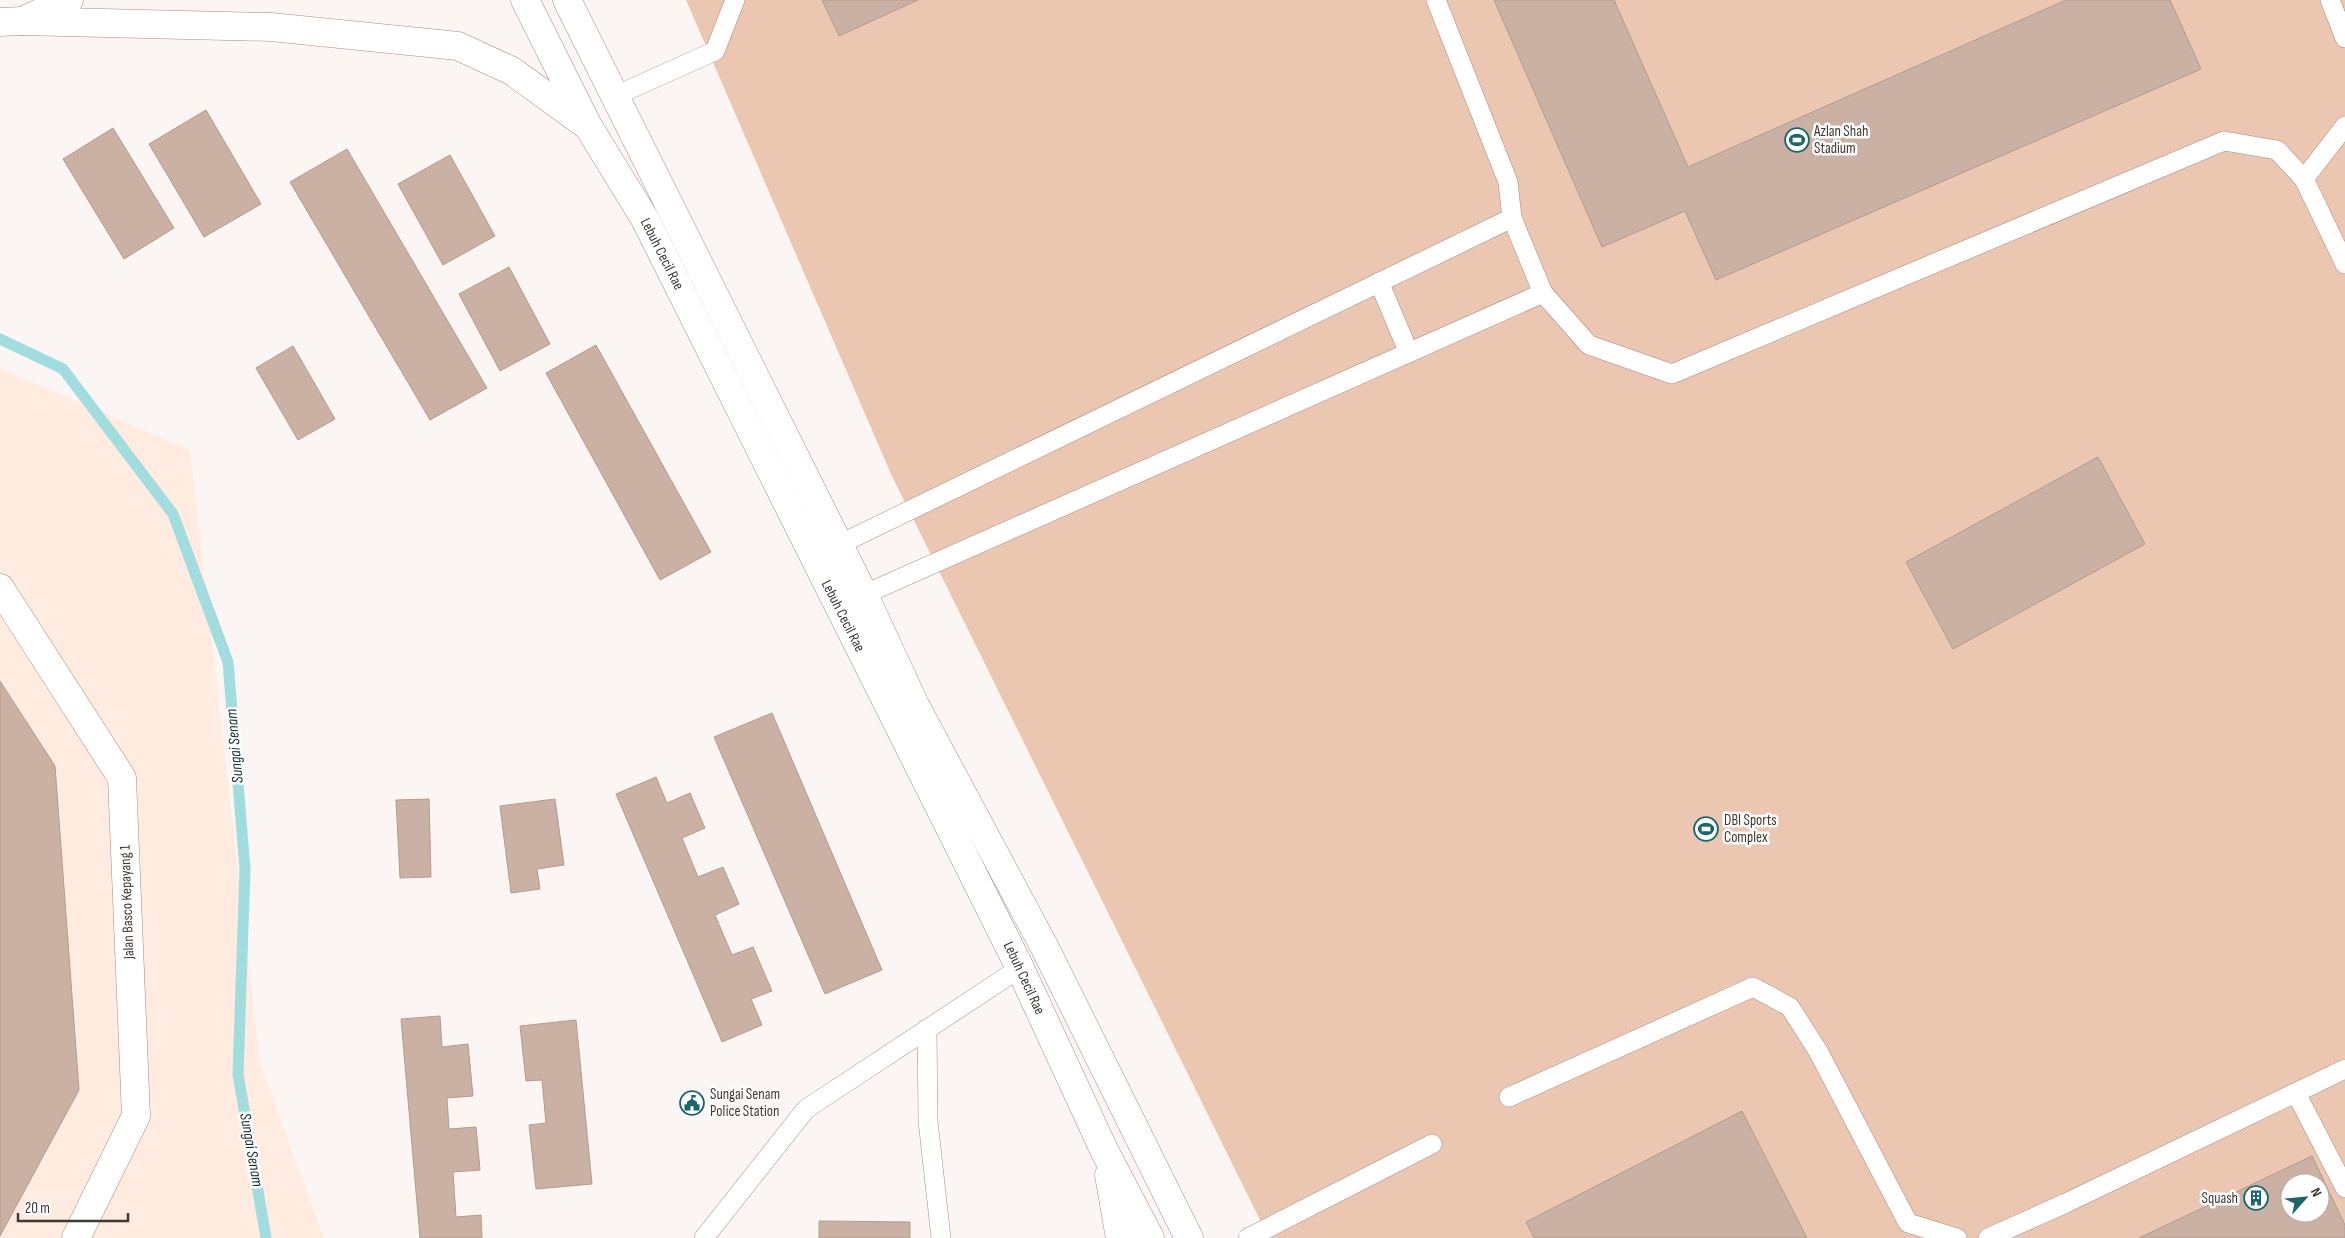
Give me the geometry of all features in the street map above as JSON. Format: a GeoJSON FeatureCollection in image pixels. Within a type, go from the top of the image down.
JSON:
{"type":"FeatureCollection","features":[{"type":"Feature","properties":{"kind":"street"},"geometry":{"type":"LineString","coordinates":[[11,22],[69,0]]}},
{"type":"Feature","properties":{"kind":"street","name":"Lebuh Cecil Rae"},"geometry":{"type":"LineString","coordinates":[[525,0],[588,126],[645,219],[1020,968],[1104,1150],[1150,1238]]}},
{"type":"Feature","properties":{"kind":"street","name":"Lebuh Cecil Rae"},"geometry":{"type":"LineString","coordinates":[[567,0],[864,595],[915,705],[1045,948],[1188,1238]]}},
{"type":"Feature","properties":{"kind":"street"},"geometry":{"type":"LineString","coordinates":[[11,22],[271,27],[458,46],[512,71],[588,126]]}},
{"type":"Feature","properties":{"kind":"street","name":"Jalan Basco Kepayang 1"},"geometry":{"type":"LineString","coordinates":[[0,588],[122,778],[136,1116],[76,1238]]}},
{"type":"Feature","properties":{"kind":"street"},"geometry":{"type":"LineString","coordinates":[[1104,1150],[1120,1238]]}},
{"type":"Feature","properties":{"kind":"street"},"geometry":{"type":"LineString","coordinates":[[1144,1151],[1151,1200],[1171,1238]]}},
{"type":"Feature","properties":{"kind":"lane"},"geometry":{"type":"LineString","coordinates":[[616,96],[715,50],[735,0]]}},
{"type":"Feature","properties":{"kind":"lane"},"geometry":{"type":"LineString","coordinates":[[1436,0],[1508,182],[1512,218],[1543,293],[1589,345],[1672,374],[2224,140],[2278,150],[2304,179],[2345,264]]}},
{"type":"Feature","properties":{"kind":"lane"},"geometry":{"type":"LineString","coordinates":[[2330,0],[2345,38]]}},
{"type":"Feature","properties":{"kind":"lane"},"geometry":{"type":"LineString","coordinates":[[2304,179],[2345,126]]}},
{"type":"Feature","properties":{"kind":"lane"},"geometry":{"type":"LineString","coordinates":[[814,557],[1512,218]]}},
{"type":"Feature","properties":{"kind":"lane"},"geometry":{"type":"LineString","coordinates":[[1379,282],[1410,352]]}},
{"type":"Feature","properties":{"kind":"lane"},"geometry":{"type":"LineString","coordinates":[[838,605],[1543,293]]}},
{"type":"Feature","properties":{"kind":"lane"},"geometry":{"type":"LineString","coordinates":[[704,1238],[806,1109],[1020,968]]}},
{"type":"Feature","properties":{"kind":"lane"},"geometry":{"type":"LineString","coordinates":[[1509,1096],[1753,987],[1790,1007],[1818,1051],[1908,1223],[1957,1238]]}},
{"type":"Feature","properties":{"kind":"lane"},"geometry":{"type":"LineString","coordinates":[[927,1029],[928,1122],[941,1238]]}},
{"type":"Feature","properties":{"kind":"lane"},"geometry":{"type":"LineString","coordinates":[[1988,1238],[2345,1070]]}},
{"type":"Feature","properties":{"kind":"lane"},"geometry":{"type":"LineString","coordinates":[[2296,1093],[2345,1188]]}},
{"type":"Feature","properties":{"kind":"lane"},"geometry":{"type":"LineString","coordinates":[[1248,1238],[1432,1144]]}},
{"type":"Feature","properties":{"kind":"shaded area","name":"DBI Sports Complex"},"geometry":{"type":"Polygon","coordinates":[[[686,0],[2345,0],[2345,1238],[1269,1238],[891,474],[686,0]]]}},
{"type":"Feature","properties":{"kind":"shaded area"},"geometry":{"type":"Polygon","coordinates":[[[0,368],[190,450],[260,1063],[324,1238],[0,1238],[0,368]]]}},
{"type":"Feature","properties":{"kind":"building"},"geometry":{"type":"Polygon","coordinates":[[[822,0],[918,0],[839,36],[822,0]]]}},
{"type":"Feature","properties":{"kind":"building","name":"Azlan Shah Stadium"},"geometry":{"type":"Polygon","coordinates":[[[1494,0],[1614,0],[1688,167],[2066,0],[2170,0],[2201,69],[1716,280],[1685,211],[1602,247],[1494,0]]]}},
{"type":"Feature","properties":{"kind":"building"},"geometry":{"type":"Polygon","coordinates":[[[206,110],[261,204],[204,237],[149,144],[206,110]]]}},
{"type":"Feature","properties":{"kind":"building"},"geometry":{"type":"Polygon","coordinates":[[[113,128],[174,228],[124,259],[63,159],[113,128]]]}},
{"type":"Feature","properties":{"kind":"building"},"geometry":{"type":"Polygon","coordinates":[[[347,149],[487,388],[430,420],[290,182],[347,149]]]}},
{"type":"Feature","properties":{"kind":"building"},"geometry":{"type":"Polygon","coordinates":[[[450,155],[495,236],[443,265],[398,184],[450,155]]]}},
{"type":"Feature","properties":{"kind":"building"},"geometry":{"type":"Polygon","coordinates":[[[509,267],[550,344],[500,371],[459,294],[509,267]]]}},
{"type":"Feature","properties":{"kind":"building"},"geometry":{"type":"Polygon","coordinates":[[[596,345],[711,552],[660,580],[546,373],[596,345]]]}},
{"type":"Feature","properties":{"kind":"building"},"geometry":{"type":"Polygon","coordinates":[[[293,346],[335,419],[298,440],[256,368],[293,346]]]}},
{"type":"Feature","properties":{"kind":"building"},"geometry":{"type":"Polygon","coordinates":[[[2098,457],[2145,544],[1953,649],[1906,562],[2098,457]]]}},
{"type":"Feature","properties":{"kind":"building"},"geometry":{"type":"Polygon","coordinates":[[[0,681],[55,766],[79,1090],[0,1236],[0,681]]]}},
{"type":"Feature","properties":{"kind":"building"},"geometry":{"type":"Polygon","coordinates":[[[772,713],[882,970],[825,994],[714,737],[772,713]]]}},
{"type":"Feature","properties":{"kind":"building"},"geometry":{"type":"Polygon","coordinates":[[[656,777],[667,803],[690,793],[705,828],[682,838],[698,877],[723,867],[739,904],[715,915],[732,955],[753,947],[772,991],[751,999],[762,1025],[722,1042],[616,794],[656,777]]]}},
{"type":"Feature","properties":{"kind":"building"},"geometry":{"type":"Polygon","coordinates":[[[429,799],[431,877],[400,878],[396,800],[429,799]]]}},
{"type":"Feature","properties":{"kind":"building"},"geometry":{"type":"Polygon","coordinates":[[[555,799],[564,865],[537,869],[540,889],[511,893],[500,806],[555,799]]]}},
{"type":"Feature","properties":{"kind":"building"},"geometry":{"type":"Polygon","coordinates":[[[440,1016],[442,1047],[468,1044],[473,1096],[447,1098],[449,1129],[476,1127],[480,1170],[453,1172],[456,1217],[481,1215],[482,1238],[420,1238],[401,1019],[440,1016]]]}},
{"type":"Feature","properties":{"kind":"building"},"geometry":{"type":"Polygon","coordinates":[[[576,1020],[592,1184],[536,1189],[529,1125],[546,1123],[542,1080],[526,1081],[520,1026],[576,1020]]]}},
{"type":"Feature","properties":{"kind":"building"},"geometry":{"type":"Polygon","coordinates":[[[1742,1111],[1807,1238],[1534,1238],[1526,1222],[1742,1111]]]}},
{"type":"Feature","properties":{"kind":"building","name":"Squash"},"geometry":{"type":"Polygon","coordinates":[[[2312,1156],[2320,1173],[2280,1173],[2280,1223],[2330,1223],[2330,1194],[2345,1225],[2345,1238],[2139,1238],[2312,1156]]]}},
{"type":"Feature","properties":{"kind":"building"},"geometry":{"type":"Polygon","coordinates":[[[819,1221],[910,1222],[910,1238],[819,1238],[819,1221]]]}},
{"type":"Feature","properties":{"kind":"waterway","name":"Sungai Senam"},"geometry":{"type":"LineString","coordinates":[[0,339],[63,369],[173,514],[228,662],[245,869],[238,1074],[266,1238]]}},
{"type":"Feature","properties":{"kind":"place","name":"Azlan Shah Stadium"},"geometry":{"type":"Point","coordinates":[1797,140]}},
{"type":"Feature","properties":{"kind":"place","name":"DBI Sports Complex"},"geometry":{"type":"Point","coordinates":[1706,829]}},
{"type":"Feature","properties":{"kind":"place","name":"Sungai Senam Police Station"},"geometry":{"type":"Point","coordinates":[692,1103]}},
{"type":"Feature","properties":{"kind":"place","name":"Squash"},"geometry":{"type":"Point","coordinates":[2256,1198]}}]}
